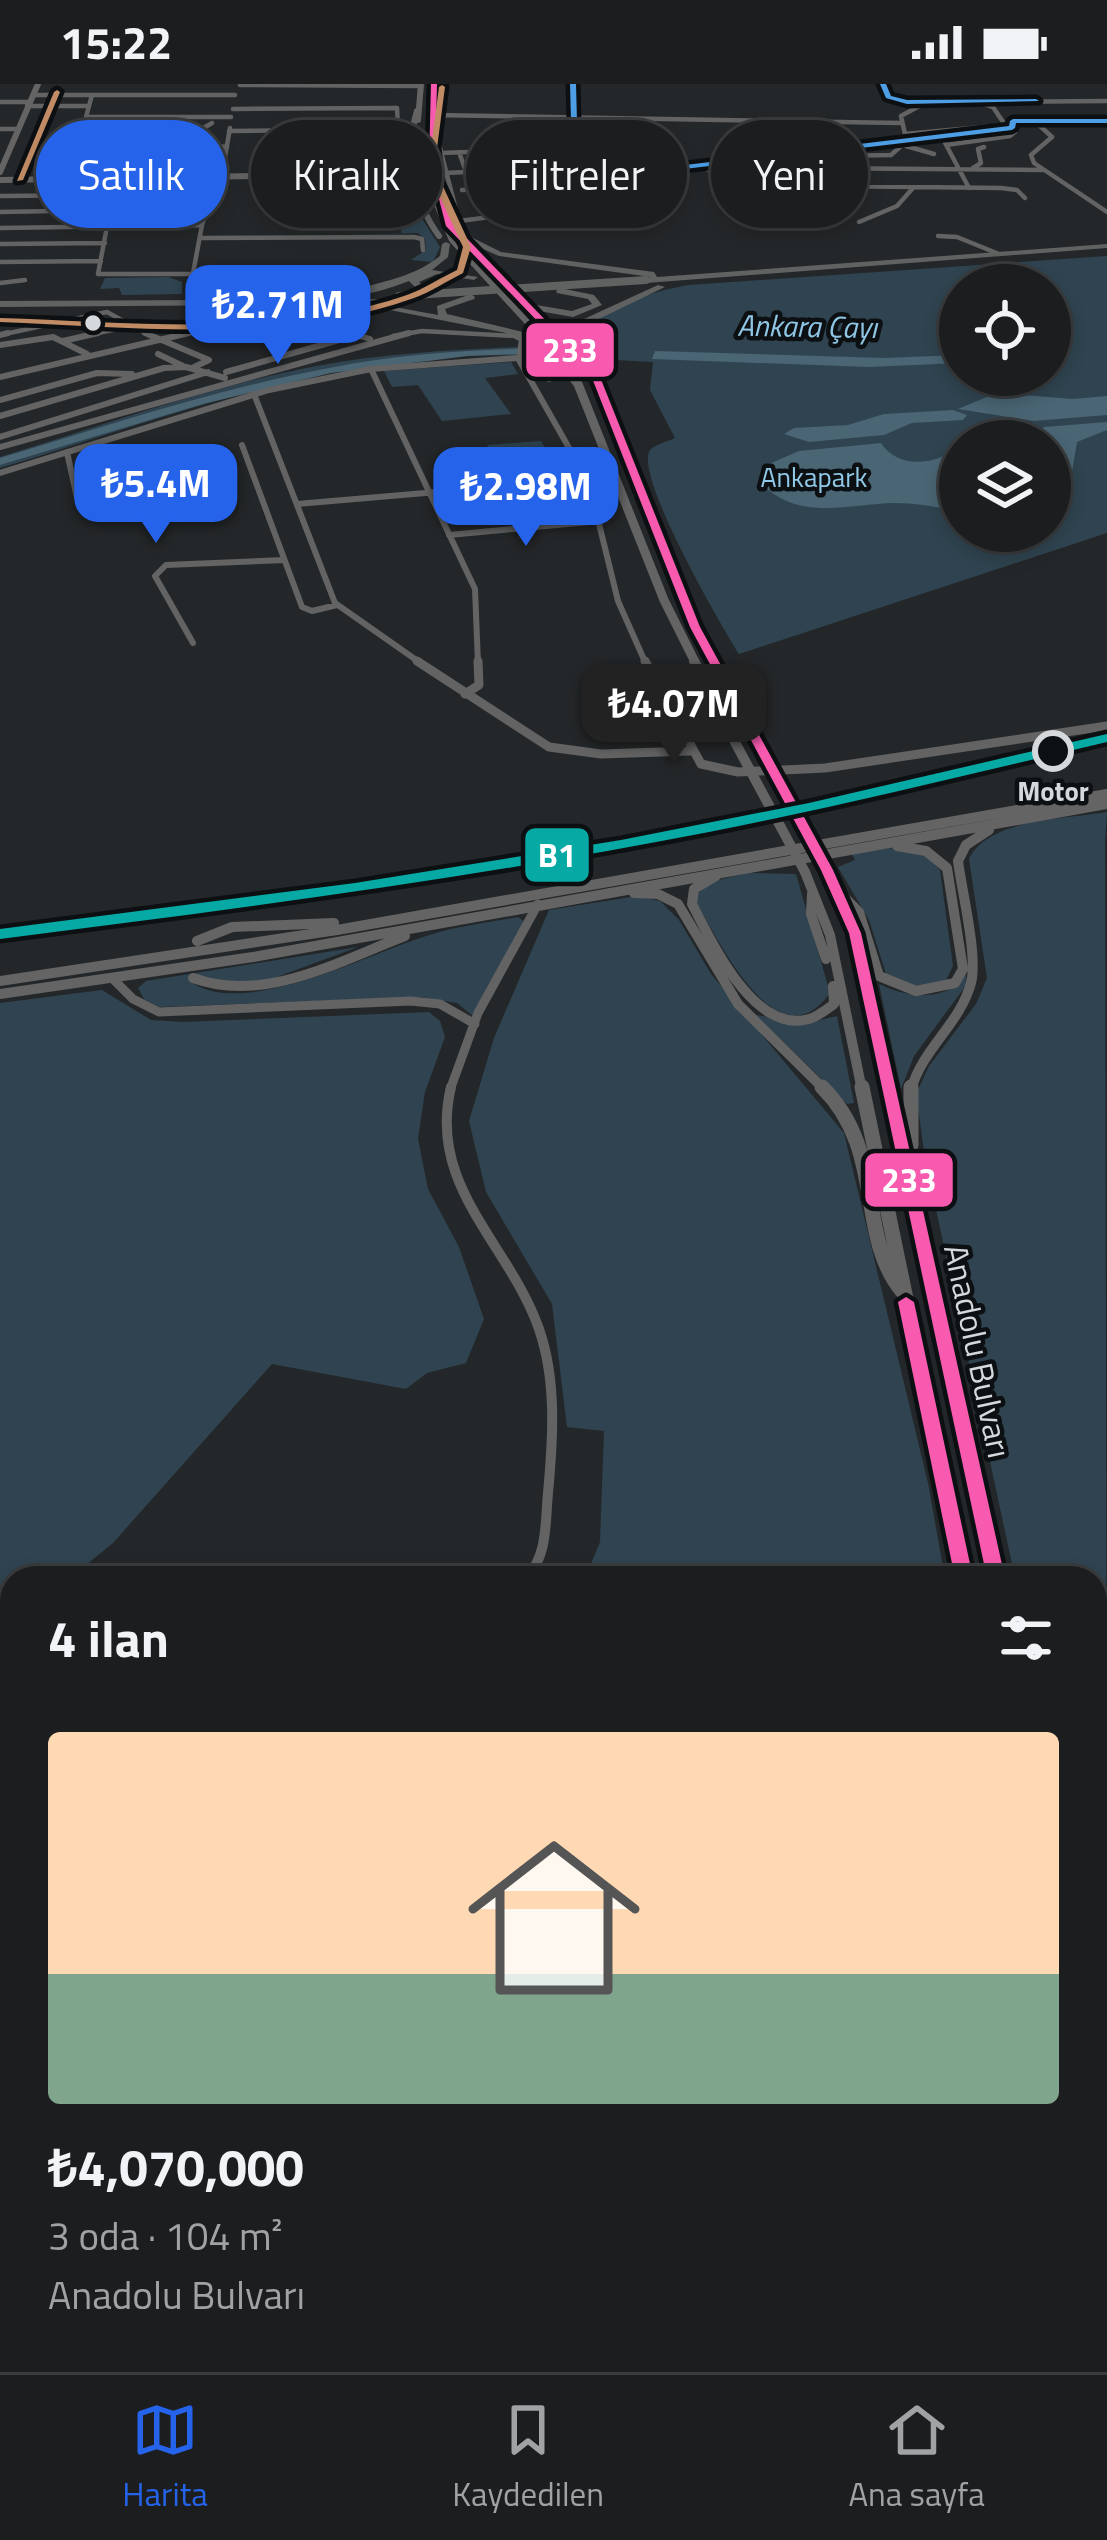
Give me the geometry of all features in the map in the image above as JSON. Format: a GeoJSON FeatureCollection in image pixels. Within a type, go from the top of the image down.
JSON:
{"type":"FeatureCollection","features":[{"type":"Feature","properties":{"kind":"highway"},"geometry":{"type":"LineString","coordinates":[[462,233],[499,254],[628,274],[781,271]]}},
{"type":"Feature","properties":{"kind":"highway"},"geometry":{"type":"LineString","coordinates":[[299,299],[382,287],[437,264],[444,257],[444,238]]}},
{"type":"Feature","properties":{"kind":"highway"},"geometry":{"type":"LineString","coordinates":[[0,302],[471,297],[1107,248]]}},
{"type":"Feature","properties":{"kind":"highway"},"geometry":{"type":"LineString","coordinates":[[0,302],[328,303],[736,278],[1107,248]]}},
{"type":"Feature","properties":{"kind":"highway"},"geometry":{"type":"LineString","coordinates":[[505,275],[507,268],[525,263],[552,265],[566,273],[562,280],[535,288]]}},
{"type":"Feature","properties":{"kind":"highway"},"geometry":{"type":"LineString","coordinates":[[474,277],[436,271],[413,280],[433,291],[484,292]]}},
{"type":"Feature","properties":{"kind":"highway"},"geometry":{"type":"LineString","coordinates":[[570,351],[576,326],[641,293],[736,278]]}},
{"type":"Feature","properties":{"kind":"highway"},"geometry":{"type":"LineString","coordinates":[[536,308],[574,314],[598,305],[591,297],[560,291]]}},
{"type":"Feature","properties":{"kind":"highway"},"geometry":{"type":"LineString","coordinates":[[471,297],[445,304],[440,313],[454,320],[485,321],[499,315],[502,307]]}},
{"type":"Feature","properties":{"kind":"highway"},"geometry":{"type":"LineString","coordinates":[[328,303],[398,310],[531,335]]}},
{"type":"Feature","properties":{"kind":"main road"},"geometry":{"type":"LineString","coordinates":[[0,176],[3,158],[38,84]]}},
{"type":"Feature","properties":{"kind":"main road","name":"Anadolu Bulvarı"},"geometry":{"type":"LineString","coordinates":[[432,120],[434,84]]}},
{"type":"Feature","properties":{"kind":"main road"},"geometry":{"type":"LineString","coordinates":[[413,120],[420,85]]}},
{"type":"Feature","properties":{"kind":"main road"},"geometry":{"type":"LineString","coordinates":[[0,176],[36,176]]}},
{"type":"Feature","properties":{"kind":"main road"},"geometry":{"type":"LineString","coordinates":[[0,176],[36,177]]}},
{"type":"Feature","properties":{"kind":"main road","name":"Anadolu Bulvarı"},"geometry":{"type":"LineString","coordinates":[[442,194],[462,233],[605,394],[695,627],[836,889],[859,948],[993,1566]]}},
{"type":"Feature","properties":{"kind":"main road","name":"Anadolu Bulvarı"},"geometry":{"type":"LineString","coordinates":[[442,228],[444,238],[545,345]]}},
{"type":"Feature","properties":{"kind":"main road"},"geometry":{"type":"LineString","coordinates":[[462,233],[536,308],[570,351]]}},
{"type":"Feature","properties":{"kind":"main road"},"geometry":{"type":"LineString","coordinates":[[444,238],[474,277],[531,335],[545,345],[570,351]]}},
{"type":"Feature","properties":{"kind":"main road","name":"Anadolu Bulvarı"},"geometry":{"type":"LineString","coordinates":[[570,351],[571,372],[673,620],[805,872],[830,935],[962,1566]]}},
{"type":"Feature","properties":{"kind":"main road"},"geometry":{"type":"LineString","coordinates":[[0,981],[235,947],[1107,791]]}},
{"type":"Feature","properties":{"kind":"main road"},"geometry":{"type":"LineString","coordinates":[[0,994],[113,979],[1102,806]]}},
{"type":"Feature","properties":{"kind":"main road"},"geometry":{"type":"LineString","coordinates":[[908,1167],[912,1077],[920,1059],[967,997],[972,980],[958,871],[961,851],[989,830],[1102,806]]}},
{"type":"Feature","properties":{"kind":"main road"},"geometry":{"type":"LineString","coordinates":[[836,889],[859,912],[886,982],[926,992],[949,986],[960,977],[960,947],[944,864],[914,848],[856,847]]}},
{"type":"Feature","properties":{"kind":"main road"},"geometry":{"type":"LineString","coordinates":[[746,865],[703,881],[694,889],[692,904],[753,1005],[772,1015],[816,1016],[836,1001],[811,914],[812,889]]}},
{"type":"Feature","properties":{"kind":"main road"},"geometry":{"type":"LineString","coordinates":[[587,895],[658,894],[685,912],[738,1004],[834,1099],[859,1138],[887,1273],[905,1294]]}},
{"type":"Feature","properties":{"kind":"main road"},"geometry":{"type":"LineString","coordinates":[[197,941],[232,927],[333,923],[458,907]]}},
{"type":"Feature","properties":{"kind":"main road"},"geometry":{"type":"LineString","coordinates":[[193,978],[228,988],[263,986],[450,920]]}},
{"type":"Feature","properties":{"kind":"street"},"geometry":{"type":"LineString","coordinates":[[227,147],[240,84],[420,85]]}},
{"type":"Feature","properties":{"kind":"street"},"geometry":{"type":"LineString","coordinates":[[573,84],[574,120]]}},
{"type":"Feature","properties":{"kind":"street"},"geometry":{"type":"LineString","coordinates":[[883,84],[888,97],[898,100],[1107,104]]}},
{"type":"Feature","properties":{"kind":"street"},"geometry":{"type":"LineString","coordinates":[[92,95],[86,117],[341,120]]}},
{"type":"Feature","properties":{"kind":"street"},"geometry":{"type":"LineString","coordinates":[[0,102],[92,95],[235,95]]}},
{"type":"Feature","properties":{"kind":"street"},"geometry":{"type":"LineString","coordinates":[[30,101],[89,106]]}},
{"type":"Feature","properties":{"kind":"street"},"geometry":{"type":"LineString","coordinates":[[993,107],[1005,125],[919,135],[905,134],[901,123],[901,116],[923,104],[1003,104]]}},
{"type":"Feature","properties":{"kind":"street"},"geometry":{"type":"LineString","coordinates":[[687,167],[1010,136],[1015,132],[1003,104]]}},
{"type":"Feature","properties":{"kind":"street"},"geometry":{"type":"LineString","coordinates":[[1022,112],[1019,106],[1107,104]]}},
{"type":"Feature","properties":{"kind":"street"},"geometry":{"type":"LineString","coordinates":[[1041,106],[1049,117],[1066,118]]}},
{"type":"Feature","properties":{"kind":"street"},"geometry":{"type":"LineString","coordinates":[[1092,106],[1099,117]]}},
{"type":"Feature","properties":{"kind":"street"},"geometry":{"type":"LineString","coordinates":[[231,120],[313,119],[398,107],[398,120]]}},
{"type":"Feature","properties":{"kind":"street"},"geometry":{"type":"LineString","coordinates":[[432,117],[538,120]]}},
{"type":"Feature","properties":{"kind":"street"},"geometry":{"type":"LineString","coordinates":[[1012,125],[1107,121]]}},
{"type":"Feature","properties":{"kind":"street"},"geometry":{"type":"LineString","coordinates":[[687,122],[901,123]]}},
{"type":"Feature","properties":{"kind":"street"},"geometry":{"type":"LineString","coordinates":[[1040,124],[1052,137],[1031,155],[1043,170],[1107,212]]}},
{"type":"Feature","properties":{"kind":"street"},"geometry":{"type":"LineString","coordinates":[[0,129],[16,128]]}},
{"type":"Feature","properties":{"kind":"street"},"geometry":{"type":"LineString","coordinates":[[868,155],[942,142]]}},
{"type":"Feature","properties":{"kind":"street"},"geometry":{"type":"LineString","coordinates":[[942,142],[969,188]]}},
{"type":"Feature","properties":{"kind":"street"},"geometry":{"type":"LineString","coordinates":[[970,169],[981,163],[978,149],[984,147]]}},
{"type":"Feature","properties":{"kind":"street"},"geometry":{"type":"LineString","coordinates":[[912,150],[934,154]]}},
{"type":"Feature","properties":{"kind":"street"},"geometry":{"type":"LineString","coordinates":[[459,152],[466,180]]}},
{"type":"Feature","properties":{"kind":"street"},"geometry":{"type":"LineString","coordinates":[[442,153],[466,152]]}},
{"type":"Feature","properties":{"kind":"street"},"geometry":{"type":"LineString","coordinates":[[911,162],[896,162],[913,188]]}},
{"type":"Feature","properties":{"kind":"street"},"geometry":{"type":"LineString","coordinates":[[701,165],[711,170]]}},
{"type":"Feature","properties":{"kind":"street"},"geometry":{"type":"LineString","coordinates":[[868,168],[1043,170]]}},
{"type":"Feature","properties":{"kind":"street"},"geometry":{"type":"LineString","coordinates":[[442,171],[466,172]]}},
{"type":"Feature","properties":{"kind":"street"},"geometry":{"type":"LineString","coordinates":[[868,187],[1017,190],[1025,199]]}},
{"type":"Feature","properties":{"kind":"street"},"geometry":{"type":"LineString","coordinates":[[868,219],[891,211],[913,188]]}},
{"type":"Feature","properties":{"kind":"street"},"geometry":{"type":"LineString","coordinates":[[0,196],[36,196]]}},
{"type":"Feature","properties":{"kind":"street"},"geometry":{"type":"LineString","coordinates":[[0,212],[36,211]]}},
{"type":"Feature","properties":{"kind":"street"},"geometry":{"type":"LineString","coordinates":[[0,228],[36,227]]}},
{"type":"Feature","properties":{"kind":"street"},"geometry":{"type":"LineString","coordinates":[[108,228],[98,274],[191,274]]}},
{"type":"Feature","properties":{"kind":"street"},"geometry":{"type":"LineString","coordinates":[[188,299],[202,228]]}},
{"type":"Feature","properties":{"kind":"street"},"geometry":{"type":"LineString","coordinates":[[462,233],[470,228]]}},
{"type":"Feature","properties":{"kind":"street"},"geometry":{"type":"LineString","coordinates":[[938,236],[957,237],[999,254]]}},
{"type":"Feature","properties":{"kind":"street"},"geometry":{"type":"LineString","coordinates":[[200,238],[414,237],[422,239],[423,250]]}},
{"type":"Feature","properties":{"kind":"street"},"geometry":{"type":"LineString","coordinates":[[0,244],[105,243]]}},
{"type":"Feature","properties":{"kind":"street"},"geometry":{"type":"LineString","coordinates":[[0,262],[101,261]]}},
{"type":"Feature","properties":{"kind":"street"},"geometry":{"type":"LineString","coordinates":[[0,284],[25,280]]}},
{"type":"Feature","properties":{"kind":"street"},"geometry":{"type":"LineString","coordinates":[[0,335],[106,313],[209,360],[0,416]]}},
{"type":"Feature","properties":{"kind":"street"},"geometry":{"type":"LineString","coordinates":[[63,341],[131,326]]}},
{"type":"Feature","properties":{"kind":"street"},"geometry":{"type":"LineString","coordinates":[[141,375],[108,371],[3,399],[0,380],[203,330]]}},
{"type":"Feature","properties":{"kind":"street"},"geometry":{"type":"LineString","coordinates":[[0,447],[373,340],[422,331],[509,333],[522,339],[519,358],[535,394],[587,479],[618,601],[690,751],[707,768],[787,771],[1107,726]]}},
{"type":"Feature","properties":{"kind":"street"},"geometry":{"type":"LineString","coordinates":[[0,437],[357,335],[373,340]]}},
{"type":"Feature","properties":{"kind":"street"},"geometry":{"type":"LineString","coordinates":[[0,345],[49,337],[89,355]]}},
{"type":"Feature","properties":{"kind":"street"},"geometry":{"type":"LineString","coordinates":[[158,355],[229,379]]}},
{"type":"Feature","properties":{"kind":"street"},"geometry":{"type":"LineString","coordinates":[[0,472],[255,395],[371,369],[519,358],[549,379]]}},
{"type":"Feature","properties":{"kind":"street"},"geometry":{"type":"LineString","coordinates":[[371,369],[475,589],[479,685],[465,694]]}},
{"type":"Feature","properties":{"kind":"street"},"geometry":{"type":"LineString","coordinates":[[535,394],[549,379],[571,372]]}},
{"type":"Feature","properties":{"kind":"street"},"geometry":{"type":"LineString","coordinates":[[529,380],[578,384]]}},
{"type":"Feature","properties":{"kind":"street"},"geometry":{"type":"LineString","coordinates":[[255,395],[338,605],[511,726],[566,752],[690,751]]}},
{"type":"Feature","properties":{"kind":"street"},"geometry":{"type":"LineString","coordinates":[[242,445],[302,608],[338,605]]}},
{"type":"Feature","properties":{"kind":"street"},"geometry":{"type":"LineString","coordinates":[[68,453],[77,498]]}},
{"type":"Feature","properties":{"kind":"street"},"geometry":{"type":"LineString","coordinates":[[297,504],[587,479]]}},
{"type":"Feature","properties":{"kind":"street"},"geometry":{"type":"LineString","coordinates":[[449,535],[600,521]]}},
{"type":"Feature","properties":{"kind":"street"},"geometry":{"type":"LineString","coordinates":[[193,643],[155,576],[166,565],[284,560]]}},
{"type":"Feature","properties":{"kind":"street"},"geometry":{"type":"LineString","coordinates":[[538,904],[475,1024],[455,1076],[444,1135],[463,1192],[541,1332],[554,1433],[538,1566]]}},
{"type":"Feature","properties":{"kind":"street"},"geometry":{"type":"LineString","coordinates":[[113,979],[133,999],[159,1012],[411,1000],[440,1004],[475,1024]]}},
{"type":"Feature","properties":{"kind":"green space"},"geometry":{"type":"Polygon","coordinates":[[[401,228],[428,228],[440,247],[433,262],[411,260],[426,250],[425,239],[418,233],[401,233],[401,228]]]}},
{"type":"Feature","properties":{"kind":"green space","name":"Ankapark"},"geometry":{"type":"Polygon","coordinates":[[[1107,256],[1107,533],[1071,545],[1071,420],[939,420],[939,552],[1049,552],[739,654],[682,551],[654,488],[650,450],[675,438],[650,390],[653,362],[597,359],[576,332],[601,315],[688,285],[939,268],[939,396],[1071,396],[1071,264],[991,264],[1107,256]]]}},
{"type":"Feature","properties":{"kind":"green space"},"geometry":{"type":"Polygon","coordinates":[[[168,277],[182,282],[182,294],[122,295],[119,288],[100,289],[105,278],[168,277]]]}},
{"type":"Feature","properties":{"kind":"green space"},"geometry":{"type":"Polygon","coordinates":[[[535,346],[545,358],[475,356],[337,371],[200,405],[0,468],[0,457],[277,374],[426,352],[535,346]]]}},
{"type":"Feature","properties":{"kind":"green space"},"geometry":{"type":"Polygon","coordinates":[[[511,362],[518,374],[485,378],[511,414],[442,421],[418,385],[392,387],[384,371],[511,362]]]}},
{"type":"Feature","properties":{"kind":"green space"},"geometry":{"type":"Polygon","coordinates":[[[541,441],[561,473],[506,478],[487,445],[541,441]]]}},
{"type":"Feature","properties":{"kind":"green space"},"geometry":{"type":"Polygon","coordinates":[[[1107,812],[1106,1566],[1012,1566],[925,1158],[916,1094],[929,1066],[976,1004],[987,978],[969,859],[993,835],[1051,819],[1107,812]]]}},
{"type":"Feature","properties":{"kind":"green space"},"geometry":{"type":"Polygon","coordinates":[[[889,848],[926,855],[940,870],[953,966],[945,982],[910,987],[887,977],[869,920],[838,867],[855,860],[852,854],[889,848]]]}},
{"type":"Feature","properties":{"kind":"green space"},"geometry":{"type":"Polygon","coordinates":[[[747,873],[796,874],[830,993],[810,1012],[791,1015],[771,1007],[753,990],[697,904],[697,894],[711,882],[747,873]]]}},
{"type":"Feature","properties":{"kind":"green space"},"geometry":{"type":"Polygon","coordinates":[[[637,896],[660,901],[679,920],[711,974],[844,1133],[928,1483],[943,1566],[590,1566],[600,1542],[604,1431],[567,1427],[552,1304],[486,1192],[469,1121],[494,1038],[549,910],[637,896]]]}},
{"type":"Feature","properties":{"kind":"green space"},"geometry":{"type":"Polygon","coordinates":[[[518,917],[526,923],[473,1016],[457,1003],[421,997],[159,1007],[144,999],[138,988],[146,981],[358,947],[266,981],[190,981],[213,991],[276,988],[436,933],[518,917]]]}},
{"type":"Feature","properties":{"kind":"green space"},"geometry":{"type":"Polygon","coordinates":[[[966,974],[967,984],[914,1056],[901,1089],[879,984],[901,992],[937,994],[958,984],[966,974]]]}},
{"type":"Feature","properties":{"kind":"green space"},"geometry":{"type":"Polygon","coordinates":[[[102,990],[151,1020],[183,1022],[429,1012],[440,1021],[445,1037],[425,1092],[418,1139],[428,1189],[459,1247],[484,1319],[466,1363],[427,1373],[406,1389],[272,1364],[113,1543],[85,1566],[0,1566],[0,1003],[102,990]]]}},
{"type":"Feature","properties":{"kind":"green space"},"geometry":{"type":"Polygon","coordinates":[[[756,1015],[807,1023],[837,1016],[854,1103],[847,1104],[756,1015]]]}},
{"type":"Feature","properties":{"kind":"shaded area"},"geometry":{"type":"Polygon","coordinates":[[[655,351],[939,356],[939,364],[869,367],[652,359],[655,351]]]}},
{"type":"Feature","properties":{"kind":"shaded area"},"geometry":{"type":"Polygon","coordinates":[[[989,396],[1107,396],[1107,415],[1028,420],[958,409],[989,396]]]}},
{"type":"Feature","properties":{"kind":"shaded area"},"geometry":{"type":"Polygon","coordinates":[[[953,410],[967,415],[963,420],[912,423],[884,435],[809,442],[784,434],[794,428],[848,425],[884,414],[953,410]]]}},
{"type":"Feature","properties":{"kind":"shaded area"},"geometry":{"type":"Polygon","coordinates":[[[1107,422],[1107,430],[1077,442],[1071,478],[1071,425],[1107,422]]]}},
{"type":"Feature","properties":{"kind":"shaded area"},"geometry":{"type":"Polygon","coordinates":[[[881,443],[897,458],[908,461],[939,458],[939,508],[903,503],[824,508],[791,503],[761,483],[762,467],[799,451],[881,443]]]}},
{"type":"Feature","properties":{"kind":"waterway","name":"Ankara Çayı"},"geometry":{"type":"LineString","coordinates":[[0,462],[200,401],[331,370],[398,359],[540,351]]}},
{"type":"Feature","properties":{"kind":"transit line","name":"233"},"geometry":{"type":"LineString","coordinates":[[434,84],[432,161],[450,226],[596,377],[695,627],[827,870],[855,933],[993,1566]]}},
{"type":"Feature","properties":{"kind":"transit line"},"geometry":{"type":"LineString","coordinates":[[573,84],[574,121],[583,144],[578,148],[592,178],[1012,128],[1013,121],[1107,121]]}},
{"type":"Feature","properties":{"kind":"transit line"},"geometry":{"type":"LineString","coordinates":[[883,84],[888,97],[907,102],[1036,101]]}},
{"type":"Feature","properties":{"kind":"transit line"},"geometry":{"type":"LineString","coordinates":[[0,320],[238,325],[362,311],[415,295],[460,271],[467,247],[437,182],[434,148],[442,87]]}},
{"type":"Feature","properties":{"kind":"transit line"},"geometry":{"type":"LineString","coordinates":[[19,180],[57,92]]}},
{"type":"Feature","properties":{"kind":"transit line","name":"B1"},"geometry":{"type":"LineString","coordinates":[[0,934],[355,887],[621,844],[809,807],[1107,738]]}},
{"type":"Feature","properties":{"kind":"transit line","name":"233"},"geometry":{"type":"LineString","coordinates":[[906,1302],[961,1566]]}},
{"type":"Feature","properties":{"kind":"place","name":"Motor"},"geometry":{"type":"Point","coordinates":[1053,751]}}]}
